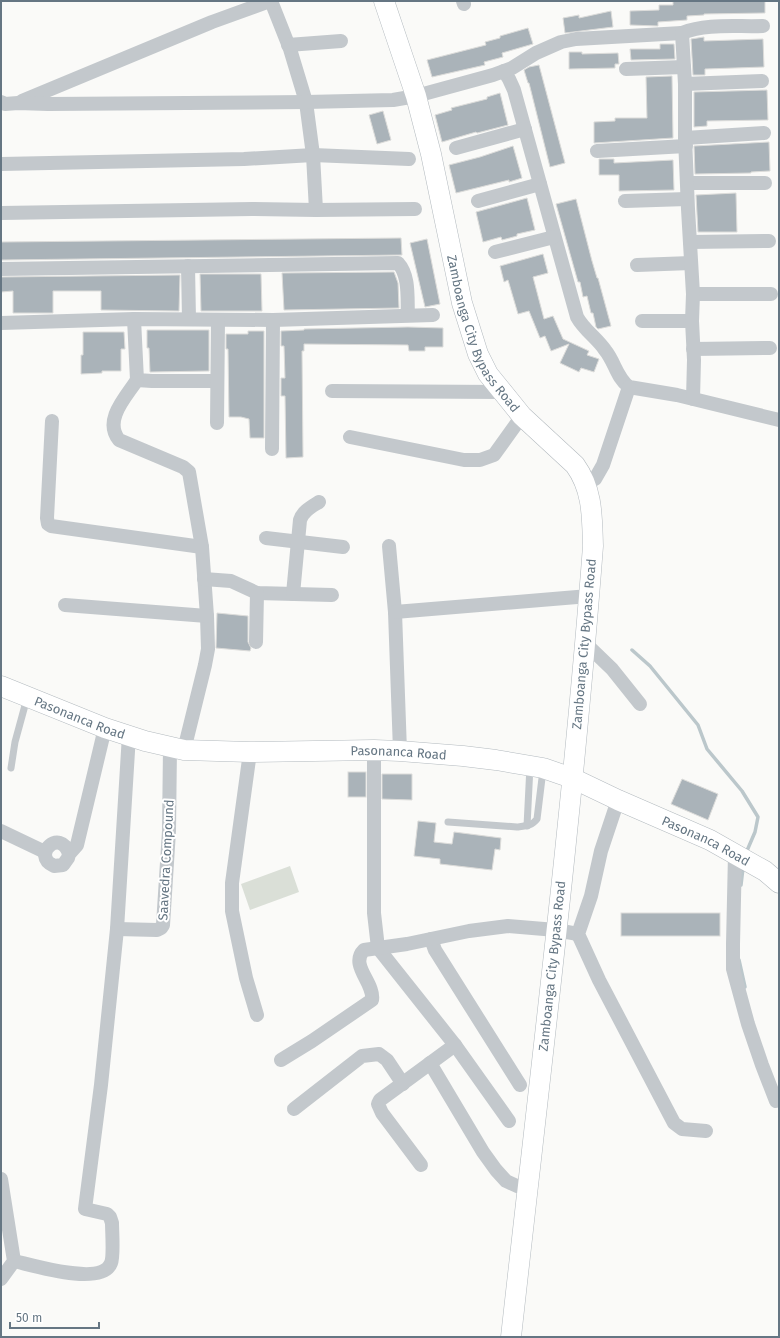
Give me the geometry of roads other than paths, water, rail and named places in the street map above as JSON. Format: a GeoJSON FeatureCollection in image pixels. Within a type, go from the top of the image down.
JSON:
{"type":"FeatureCollection","features":[{"type":"Feature","properties":{"kind":"main road","name":"Zamboanga City Bypass Road"},"geometry":{"type":"LineString","coordinates":[[384,1],[416,96],[431,154],[462,303],[478,354],[488,374],[501,392],[522,416],[575,465],[582,475],[586,484],[592,521],[593,546],[572,778],[511,1337]]}},
{"type":"Feature","properties":{"kind":"main road","name":"Pasonanca Road"},"geometry":{"type":"LineString","coordinates":[[1,686],[105,728],[177,748],[250,752],[400,751],[463,756],[537,767],[572,778],[618,800],[710,840],[765,871],[779,883]]}},
{"type":"Feature","properties":{"kind":"street"},"geometry":{"type":"LineString","coordinates":[[18,103],[212,22],[270,1],[288,45],[306,102],[313,155],[316,210]]}},
{"type":"Feature","properties":{"kind":"street"},"geometry":{"type":"LineString","coordinates":[[1,102],[5,104],[48,104],[393,100],[416,96],[504,71],[536,53],[561,42],[682,33],[694,28],[706,27],[763,26]]}},
{"type":"Feature","properties":{"kind":"street"},"geometry":{"type":"LineString","coordinates":[[682,33],[685,84],[687,199],[693,294],[693,399]]}},
{"type":"Feature","properties":{"kind":"street"},"geometry":{"type":"LineString","coordinates":[[288,45],[341,41]]}},
{"type":"Feature","properties":{"kind":"street"},"geometry":{"type":"LineString","coordinates":[[626,69],[684,67]]}},
{"type":"Feature","properties":{"kind":"street"},"geometry":{"type":"LineString","coordinates":[[504,71],[514,90],[576,317],[582,326],[606,351],[618,376],[628,387],[693,399],[779,420]]}},
{"type":"Feature","properties":{"kind":"street"},"geometry":{"type":"LineString","coordinates":[[685,84],[762,81]]}},
{"type":"Feature","properties":{"kind":"street"},"geometry":{"type":"LineString","coordinates":[[456,148],[524,129]]}},
{"type":"Feature","properties":{"kind":"street"},"geometry":{"type":"LineString","coordinates":[[597,151],[764,132]]}},
{"type":"Feature","properties":{"kind":"street"},"geometry":{"type":"LineString","coordinates":[[1,164],[244,159],[313,155],[409,159]]}},
{"type":"Feature","properties":{"kind":"street"},"geometry":{"type":"LineString","coordinates":[[687,183],[765,183]]}},
{"type":"Feature","properties":{"kind":"street"},"geometry":{"type":"LineString","coordinates":[[478,201],[540,184]]}},
{"type":"Feature","properties":{"kind":"street"},"geometry":{"type":"LineString","coordinates":[[625,201],[687,199]]}},
{"type":"Feature","properties":{"kind":"street"},"geometry":{"type":"LineString","coordinates":[[1,213],[252,209],[415,209]]}},
{"type":"Feature","properties":{"kind":"street"},"geometry":{"type":"LineString","coordinates":[[495,252],[554,237]]}},
{"type":"Feature","properties":{"kind":"street"},"geometry":{"type":"LineString","coordinates":[[690,242],[769,241]]}},
{"type":"Feature","properties":{"kind":"street"},"geometry":{"type":"LineString","coordinates":[[1,268],[398,263],[403,269],[406,284],[408,315]]}},
{"type":"Feature","properties":{"kind":"street"},"geometry":{"type":"LineString","coordinates":[[637,265],[691,263]]}},
{"type":"Feature","properties":{"kind":"street"},"geometry":{"type":"LineString","coordinates":[[188,266],[189,320]]}},
{"type":"Feature","properties":{"kind":"street"},"geometry":{"type":"LineString","coordinates":[[693,294],[772,294]]}},
{"type":"Feature","properties":{"kind":"street"},"geometry":{"type":"LineString","coordinates":[[1,323],[134,320],[272,320],[433,315]]}},
{"type":"Feature","properties":{"kind":"street"},"geometry":{"type":"LineString","coordinates":[[134,320],[137,380],[217,381]]}},
{"type":"Feature","properties":{"kind":"street"},"geometry":{"type":"LineString","coordinates":[[217,423],[218,320]]}},
{"type":"Feature","properties":{"kind":"street"},"geometry":{"type":"LineString","coordinates":[[272,320],[272,449]]}},
{"type":"Feature","properties":{"kind":"street"},"geometry":{"type":"LineString","coordinates":[[642,321],[692,321]]}},
{"type":"Feature","properties":{"kind":"street"},"geometry":{"type":"LineString","coordinates":[[693,349],[770,348]]}},
{"type":"Feature","properties":{"kind":"street","name":"Saavedra Compound"},"geometry":{"type":"LineString","coordinates":[[117,929],[157,930],[163,925],[169,831],[177,748],[205,665],[208,649],[202,547],[189,472],[184,467],[118,440],[115,435],[113,425],[114,416],[137,380]]}},
{"type":"Feature","properties":{"kind":"street"},"geometry":{"type":"LineString","coordinates":[[586,484],[595,479],[603,465],[628,387]]}},
{"type":"Feature","properties":{"kind":"street"},"geometry":{"type":"LineString","coordinates":[[332,392],[501,392]]}},
{"type":"Feature","properties":{"kind":"street"},"geometry":{"type":"LineString","coordinates":[[350,437],[464,460],[480,460],[494,455],[522,416]]}},
{"type":"Feature","properties":{"kind":"street"},"geometry":{"type":"LineString","coordinates":[[52,421],[47,518],[48,524],[51,526],[202,547]]}},
{"type":"Feature","properties":{"kind":"street"},"geometry":{"type":"LineString","coordinates":[[293,594],[302,515],[319,502]]}},
{"type":"Feature","properties":{"kind":"street"},"geometry":{"type":"LineString","coordinates":[[266,538],[343,547]]}},
{"type":"Feature","properties":{"kind":"street"},"geometry":{"type":"LineString","coordinates":[[389,546],[395,612],[400,751]]}},
{"type":"Feature","properties":{"kind":"street"},"geometry":{"type":"LineString","coordinates":[[204,579],[231,581],[257,593],[332,595]]}},
{"type":"Feature","properties":{"kind":"street"},"geometry":{"type":"LineString","coordinates":[[256,642],[257,593]]}},
{"type":"Feature","properties":{"kind":"street"},"geometry":{"type":"LineString","coordinates":[[395,612],[589,596]]}},
{"type":"Feature","properties":{"kind":"street"},"geometry":{"type":"LineString","coordinates":[[65,605],[207,616]]}},
{"type":"Feature","properties":{"kind":"street"},"geometry":{"type":"LineString","coordinates":[[585,643],[612,668],[640,704]]}},
{"type":"Feature","properties":{"kind":"street"},"geometry":{"type":"LineString","coordinates":[[1,831],[45,852],[50,844],[60,843],[64,845],[69,854],[80,839],[105,728]]}},
{"type":"Feature","properties":{"kind":"street"},"geometry":{"type":"LineString","coordinates":[[14,1261],[76,1275],[100,1272],[108,1268],[111,1262],[112,1223],[110,1217],[107,1214],[85,1209],[101,1086],[117,929],[129,735]]}},
{"type":"Feature","properties":{"kind":"street"},"geometry":{"type":"LineString","coordinates":[[374,750],[374,913],[378,948],[455,1045],[509,1121]]}},
{"type":"Feature","properties":{"kind":"street"},"geometry":{"type":"LineString","coordinates":[[250,752],[232,883],[232,911],[246,978],[257,1015]]}},
{"type":"Feature","properties":{"kind":"street"},"geometry":{"type":"LineString","coordinates":[[618,800],[601,851],[591,896],[578,934],[599,980],[674,1124],[682,1129],[706,1130]]}},
{"type":"Feature","properties":{"kind":"street"},"geometry":{"type":"LineString","coordinates":[[735,854],[733,944],[734,969],[751,1031],[776,1101]]}},
{"type":"Feature","properties":{"kind":"street"},"geometry":{"type":"LineString","coordinates":[[281,1060],[312,1041],[372,1000],[373,996],[359,961],[360,954],[364,950],[469,931],[508,926],[556,930],[578,934]]}},
{"type":"Feature","properties":{"kind":"street"},"geometry":{"type":"LineString","coordinates":[[431,939],[435,950],[520,1086]]}},
{"type":"Feature","properties":{"kind":"street"},"geometry":{"type":"LineString","coordinates":[[421,1165],[379,1108],[378,1104],[380,1100],[455,1045]]}},
{"type":"Feature","properties":{"kind":"street"},"geometry":{"type":"LineString","coordinates":[[294,1109],[362,1056],[379,1054],[386,1060],[403,1084]]}},
{"type":"Feature","properties":{"kind":"street"},"geometry":{"type":"LineString","coordinates":[[430,1063],[483,1152],[496,1170],[506,1180],[517,1186],[528,1189]]}},
{"type":"Feature","properties":{"kind":"street"},"geometry":{"type":"LineString","coordinates":[[1,1179],[3,1210],[14,1261],[1,1279]]}},
{"type":"Feature","properties":{"kind":"lane"},"geometry":{"type":"LineString","coordinates":[[11,768],[15,742],[27,696]]}},
{"type":"Feature","properties":{"kind":"lane"},"geometry":{"type":"LineString","coordinates":[[527,826],[537,767]]}},
{"type":"Feature","properties":{"kind":"lane"},"geometry":{"type":"LineString","coordinates":[[448,822],[517,826],[527,826],[534,823],[537,819],[537,767]]}},
{"type":"Feature","properties":{"kind":"waterway"},"geometry":{"type":"LineString","coordinates":[[632,650],[650,666],[698,725],[707,749],[742,791],[758,817],[755,832],[746,853]]}},
{"type":"Feature","properties":{"kind":"waterway"},"geometry":{"type":"LineString","coordinates":[[741,885],[743,868]]}},
{"type":"Feature","properties":{"kind":"waterway"},"geometry":{"type":"LineString","coordinates":[[739,960],[745,987]]}}]}
